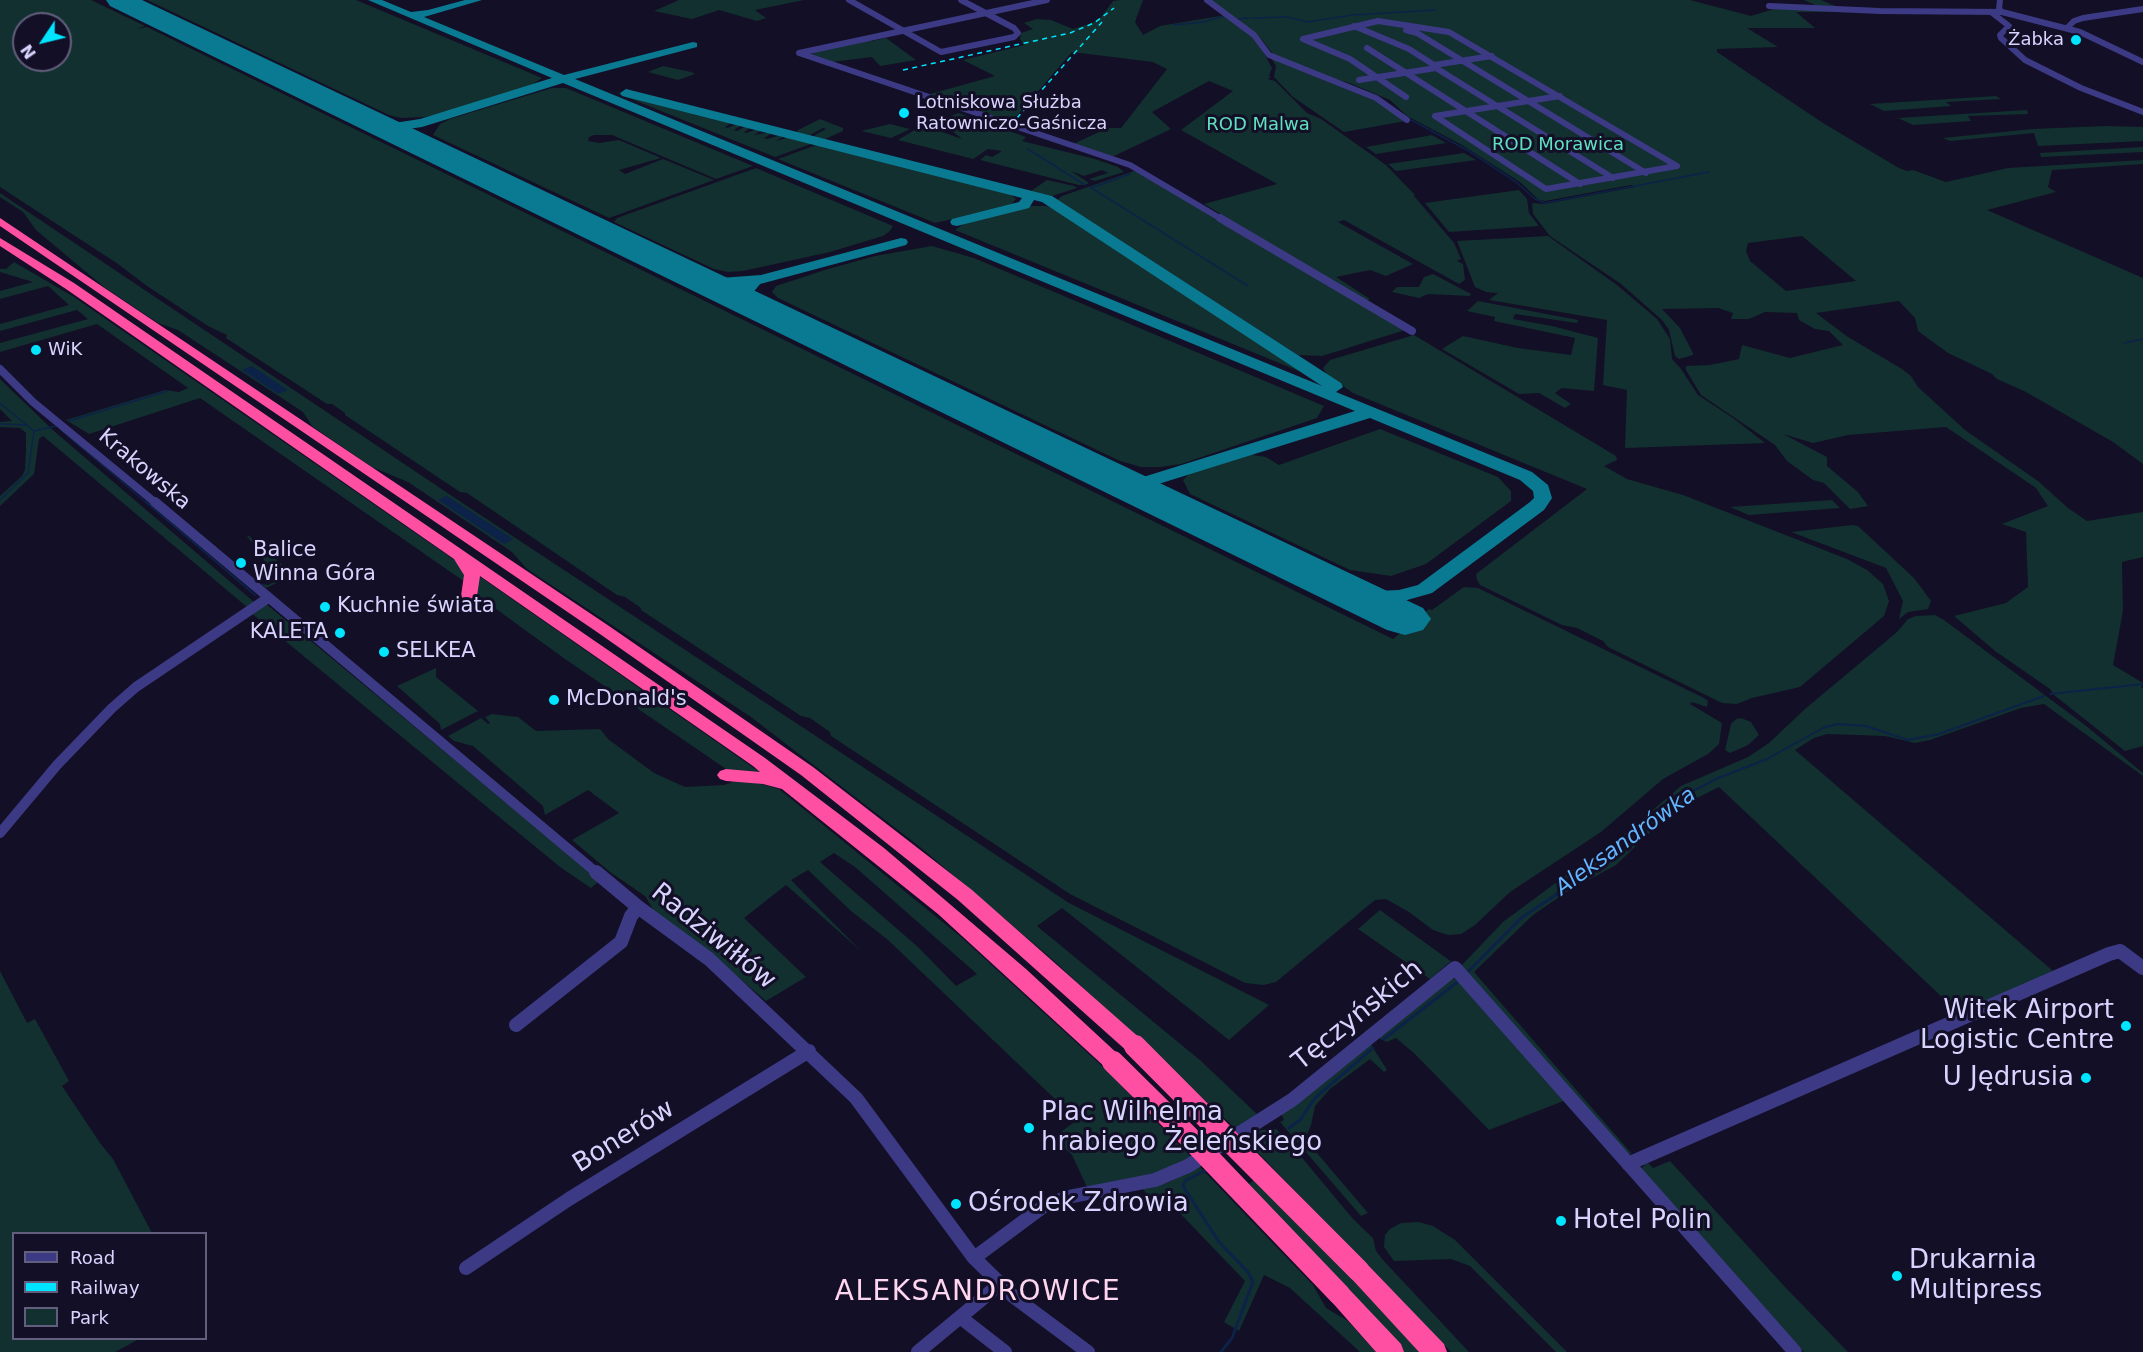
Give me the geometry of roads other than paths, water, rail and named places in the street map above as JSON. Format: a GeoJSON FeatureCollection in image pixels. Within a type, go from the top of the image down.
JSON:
{"type":"FeatureCollection","features":[{"type":"Feature","properties":{"kind":"highway"},"geometry":{"type":"LineString","coordinates":[[0,220],[603,629],[807,771],[957,889],[1037,957],[1135,1046],[1247,1156],[1435,1352]]}},
{"type":"Feature","properties":{"kind":"highway"},"geometry":{"type":"LineString","coordinates":[[0,241],[70,286],[448,546],[796,790],[877,853],[973,933],[1113,1062],[1339,1294],[1392,1352]]}},
{"type":"Feature","properties":{"kind":"highway"},"geometry":{"type":"LineString","coordinates":[[448,546],[471,572],[469,596]]}},
{"type":"Feature","properties":{"kind":"highway"},"geometry":{"type":"LineString","coordinates":[[726,775],[764,778],[796,790]]}},
{"type":"Feature","properties":{"kind":"street"},"geometry":{"type":"LineString","coordinates":[[849,0],[944,52],[1014,37],[1018,33],[1014,28],[961,0]]}},
{"type":"Feature","properties":{"kind":"street"},"geometry":{"type":"LineString","coordinates":[[1047,0],[800,53],[1138,169],[1412,331]]}},
{"type":"Feature","properties":{"kind":"street"},"geometry":{"type":"LineString","coordinates":[[1207,0],[1254,35],[1269,55],[1376,98],[1407,120]]}},
{"type":"Feature","properties":{"kind":"street"},"geometry":{"type":"LineString","coordinates":[[2000,0],[1999,9],[2002,12]]}},
{"type":"Feature","properties":{"kind":"street"},"geometry":{"type":"LineString","coordinates":[[1769,6],[1880,11],[2002,12],[2095,37],[2143,62]]}},
{"type":"Feature","properties":{"kind":"street"},"geometry":{"type":"LineString","coordinates":[[2067,28],[2074,21],[2083,18],[2143,9]]}},
{"type":"Feature","properties":{"kind":"street"},"geometry":{"type":"LineString","coordinates":[[883,11],[914,28]]}},
{"type":"Feature","properties":{"kind":"street"},"geometry":{"type":"LineString","coordinates":[[1991,12],[2009,26],[2000,35],[2001,38],[2025,60],[2081,88],[2143,112]]}},
{"type":"Feature","properties":{"kind":"street"},"geometry":{"type":"LineString","coordinates":[[1406,97],[1350,58],[1303,39],[1378,21],[1455,33],[1677,166],[1546,189],[1435,116],[1560,96]]}},
{"type":"Feature","properties":{"kind":"street"},"geometry":{"type":"LineString","coordinates":[[1353,26],[1404,46],[1613,178]]}},
{"type":"Feature","properties":{"kind":"street"},"geometry":{"type":"LineString","coordinates":[[1416,26],[1403,29],[1418,33],[1646,173]]}},
{"type":"Feature","properties":{"kind":"street"},"geometry":{"type":"LineString","coordinates":[[1367,48],[1580,184]]}},
{"type":"Feature","properties":{"kind":"street"},"geometry":{"type":"LineString","coordinates":[[2128,54],[2143,52]]}},
{"type":"Feature","properties":{"kind":"street"},"geometry":{"type":"LineString","coordinates":[[1359,80],[1492,56]]}},
{"type":"Feature","properties":{"kind":"street","name":"Krakowska"},"geometry":{"type":"LineString","coordinates":[[0,369],[33,402],[267,598]]}},
{"type":"Feature","properties":{"kind":"street"},"geometry":{"type":"LineString","coordinates":[[0,832],[57,765],[136,687],[267,598]]}},
{"type":"Feature","properties":{"kind":"street","name":"Radziwiłłów"},"geometry":{"type":"LineString","coordinates":[[267,598],[638,907],[709,959],[809,1051],[856,1098],[974,1258],[1033,1312],[1088,1352]]}},
{"type":"Feature","properties":{"kind":"street"},"geometry":{"type":"LineString","coordinates":[[516,1025],[617,946],[626,934],[632,913],[638,907]]}},
{"type":"Feature","properties":{"kind":"street"},"geometry":{"type":"LineString","coordinates":[[1795,1352],[1628,1164],[2109,954],[2120,951],[2143,968]]}},
{"type":"Feature","properties":{"kind":"street","name":"Tęczyńskich"},"geometry":{"type":"LineString","coordinates":[[974,1258],[1044,1206],[1068,1197],[1155,1180],[1188,1166],[1292,1100],[1455,968],[1628,1164]]}},
{"type":"Feature","properties":{"kind":"street","name":"Bonerów"},"geometry":{"type":"LineString","coordinates":[[466,1268],[569,1199],[809,1051]]}},
{"type":"Feature","properties":{"kind":"street"},"geometry":{"type":"LineString","coordinates":[[918,1352],[1000,1284]]}},
{"type":"Feature","properties":{"kind":"street"},"geometry":{"type":"LineString","coordinates":[[960,1317],[1005,1352]]}},
{"type":"Feature","properties":{"kind":"water"},"geometry":{"type":"Polygon","coordinates":[[[252,366],[288,390],[278,394],[242,370],[252,366]]]}},
{"type":"Feature","properties":{"kind":"water"},"geometry":{"type":"Polygon","coordinates":[[[447,496],[513,539],[504,544],[438,500],[447,496]]]}},
{"type":"Feature","properties":{"kind":"waterway"},"geometry":{"type":"LineString","coordinates":[[1252,18],[1287,17],[1308,22],[1352,15],[1436,10]]}},
{"type":"Feature","properties":{"kind":"waterway"},"geometry":{"type":"LineString","coordinates":[[1174,25],[1203,22],[1224,16]]}},
{"type":"Feature","properties":{"kind":"waterway"},"geometry":{"type":"LineString","coordinates":[[1236,19],[1249,18]]}},
{"type":"Feature","properties":{"kind":"waterway"},"geometry":{"type":"LineString","coordinates":[[1411,120],[1469,151],[1516,182],[1535,199],[1545,203],[1709,172]]}},
{"type":"Feature","properties":{"kind":"waterway"},"geometry":{"type":"LineString","coordinates":[[1028,149],[1085,185]]}},
{"type":"Feature","properties":{"kind":"waterway"},"geometry":{"type":"LineString","coordinates":[[1091,188],[1130,174]]}},
{"type":"Feature","properties":{"kind":"waterway"},"geometry":{"type":"LineString","coordinates":[[1091,188],[1248,286]]}},
{"type":"Feature","properties":{"kind":"waterway"},"geometry":{"type":"LineString","coordinates":[[2124,343],[2143,339]]}},
{"type":"Feature","properties":{"kind":"waterway"},"geometry":{"type":"LineString","coordinates":[[69,421],[167,391]]}},
{"type":"Feature","properties":{"kind":"waterway"},"geometry":{"type":"LineString","coordinates":[[0,403],[27,425]]}},
{"type":"Feature","properties":{"kind":"waterway"},"geometry":{"type":"LineString","coordinates":[[0,424],[27,425]]}},
{"type":"Feature","properties":{"kind":"waterway"},"geometry":{"type":"LineString","coordinates":[[27,425],[34,431]]}},
{"type":"Feature","properties":{"kind":"waterway"},"geometry":{"type":"LineString","coordinates":[[34,431],[56,426]]}},
{"type":"Feature","properties":{"kind":"waterway"},"geometry":{"type":"LineString","coordinates":[[61,430],[148,504]]}},
{"type":"Feature","properties":{"kind":"waterway"},"geometry":{"type":"LineString","coordinates":[[0,500],[28,473],[34,431]]}},
{"type":"Feature","properties":{"kind":"waterway"},"geometry":{"type":"LineString","coordinates":[[146,502],[255,595]]}},
{"type":"Feature","properties":{"kind":"waterway","name":"Aleksandrówka"},"geometry":{"type":"LineString","coordinates":[[2050,694],[2143,684]]}},
{"type":"Feature","properties":{"kind":"waterway","name":"Aleksandrówka"},"geometry":{"type":"LineString","coordinates":[[1588,873],[1635,841],[1680,798],[1716,779],[1767,759],[1823,728],[1837,724],[1866,726],[1908,740],[1939,734],[2044,696]]}},
{"type":"Feature","properties":{"kind":"waterway","name":"Aleksandrówka"},"geometry":{"type":"LineString","coordinates":[[1466,974],[1521,918],[1590,872]]}},
{"type":"Feature","properties":{"kind":"waterway","name":"Aleksandrówka"},"geometry":{"type":"LineString","coordinates":[[1384,1039],[1460,980]]}},
{"type":"Feature","properties":{"kind":"waterway","name":"Aleksandrówka"},"geometry":{"type":"LineString","coordinates":[[1289,1128],[1300,1120],[1315,1098],[1373,1048]]}},
{"type":"Feature","properties":{"kind":"waterway","name":"Aleksandrówka"},"geometry":{"type":"LineString","coordinates":[[1250,1147],[1278,1134]]}},
{"type":"Feature","properties":{"kind":"waterway","name":"Aleksandrówka"},"geometry":{"type":"LineString","coordinates":[[1208,1169],[1185,1181],[1183,1186],[1219,1242],[1248,1272],[1253,1282],[1232,1338],[1221,1352]]}},
{"type":"Feature","properties":{"kind":"railway"},"geometry":{"type":"LineString","coordinates":[[903,70],[1070,33],[1094,23],[1114,8]]}},
{"type":"Feature","properties":{"kind":"railway"},"geometry":{"type":"LineString","coordinates":[[1017,118],[1102,22]]}},
{"type":"Feature","properties":{"kind":"place","name":"Żabka"},"geometry":{"type":"Point","coordinates":[2076,40]}},
{"type":"Feature","properties":{"kind":"place","name":"Lotniskowa Służba Ratowniczo-Gaśnicza"},"geometry":{"type":"Point","coordinates":[904,113]}},
{"type":"Feature","properties":{"kind":"place","name":"WiK"},"geometry":{"type":"Point","coordinates":[36,350]}},
{"type":"Feature","properties":{"kind":"place","name":"Balice Winna Góra"},"geometry":{"type":"Point","coordinates":[241,563]}},
{"type":"Feature","properties":{"kind":"place","name":"Kuchnie świata"},"geometry":{"type":"Point","coordinates":[325,607]}},
{"type":"Feature","properties":{"kind":"place","name":"KALETA"},"geometry":{"type":"Point","coordinates":[340,633]}},
{"type":"Feature","properties":{"kind":"place","name":"SELKEA"},"geometry":{"type":"Point","coordinates":[384,652]}},
{"type":"Feature","properties":{"kind":"place","name":"McDonald's"},"geometry":{"type":"Point","coordinates":[554,700]}},
{"type":"Feature","properties":{"kind":"place","name":"Witek Airport Logistic Centre"},"geometry":{"type":"Point","coordinates":[2126,1026]}},
{"type":"Feature","properties":{"kind":"place","name":"U Jędrusia"},"geometry":{"type":"Point","coordinates":[2086,1078]}},
{"type":"Feature","properties":{"kind":"place","name":"Plac Wilhelma hrabiego Żeleńskiego"},"geometry":{"type":"Point","coordinates":[1029,1128]}},
{"type":"Feature","properties":{"kind":"place","name":"Ośrodek Zdrowia"},"geometry":{"type":"Point","coordinates":[956,1204]}},
{"type":"Feature","properties":{"kind":"place","name":"Hotel Polin"},"geometry":{"type":"Point","coordinates":[1561,1221]}},
{"type":"Feature","properties":{"kind":"place","name":"Drukarnia Multipress"},"geometry":{"type":"Point","coordinates":[1897,1276]}},
{"type":"Feature","properties":{"kind":"district","name":"ALEKSANDROWICE"},"geometry":{"type":"Point","coordinates":[978,1293]}},
{"type":"Feature","properties":{"kind":"park label","name":"ROD Malwa"},"geometry":{"type":"Point","coordinates":[1258,125]}},
{"type":"Feature","properties":{"kind":"park label","name":"ROD Morawica"},"geometry":{"type":"Point","coordinates":[1558,145]}}]}
